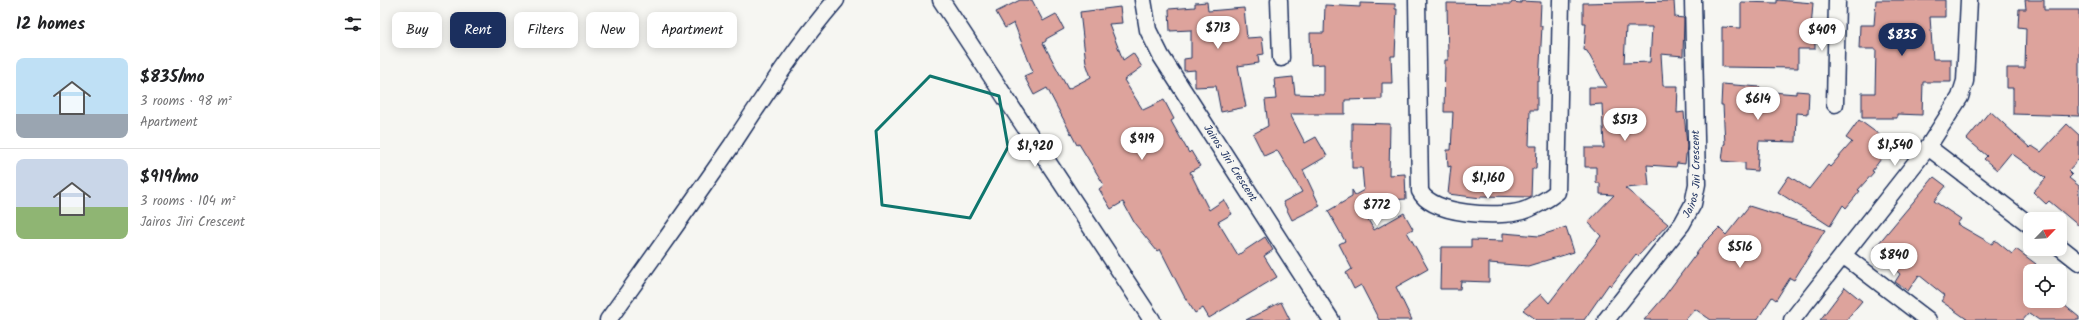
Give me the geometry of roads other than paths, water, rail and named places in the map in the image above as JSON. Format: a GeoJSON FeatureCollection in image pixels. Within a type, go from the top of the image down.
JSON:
{"type":"FeatureCollection","features":[{"type":"Feature","properties":{"kind":"street"},"geometry":{"type":"LineString","coordinates":[[608,320],[713,172],[794,53],[836,0]]}},
{"type":"Feature","properties":{"kind":"street"},"geometry":{"type":"LineString","coordinates":[[941,0],[1152,320]]}},
{"type":"Feature","properties":{"kind":"street","name":"Jairos Jiri Crescent"},"geometry":{"type":"LineString","coordinates":[[1143,0],[1148,30],[1160,56],[1331,320]]}},
{"type":"Feature","properties":{"kind":"street"},"geometry":{"type":"LineString","coordinates":[[1279,0],[1281,58]]}},
{"type":"Feature","properties":{"kind":"street"},"geometry":{"type":"LineString","coordinates":[[1417,0],[1420,191],[1423,197],[1428,201],[1450,210],[1479,215],[1522,211],[1557,192],[1561,0]]}},
{"type":"Feature","properties":{"kind":"street","name":"Jairos Jiri Crescent"},"geometry":{"type":"LineString","coordinates":[[1606,320],[1682,224],[1693,204],[1696,184],[1693,0]]}},
{"type":"Feature","properties":{"kind":"street"},"geometry":{"type":"LineString","coordinates":[[1835,104],[1837,0]]}},
{"type":"Feature","properties":{"kind":"street"},"geometry":{"type":"LineString","coordinates":[[1792,320],[1928,148],[1960,97],[1965,81],[1969,0]]}},
{"type":"Feature","properties":{"kind":"street"},"geometry":{"type":"LineString","coordinates":[[1928,148],[2023,219]]}},
{"type":"Feature","properties":{"kind":"street"},"geometry":{"type":"LineString","coordinates":[[2067,253],[2079,262]]}},
{"type":"Feature","properties":{"kind":"street"},"geometry":{"type":"LineString","coordinates":[[1843,255],[1928,320]]}}]}
